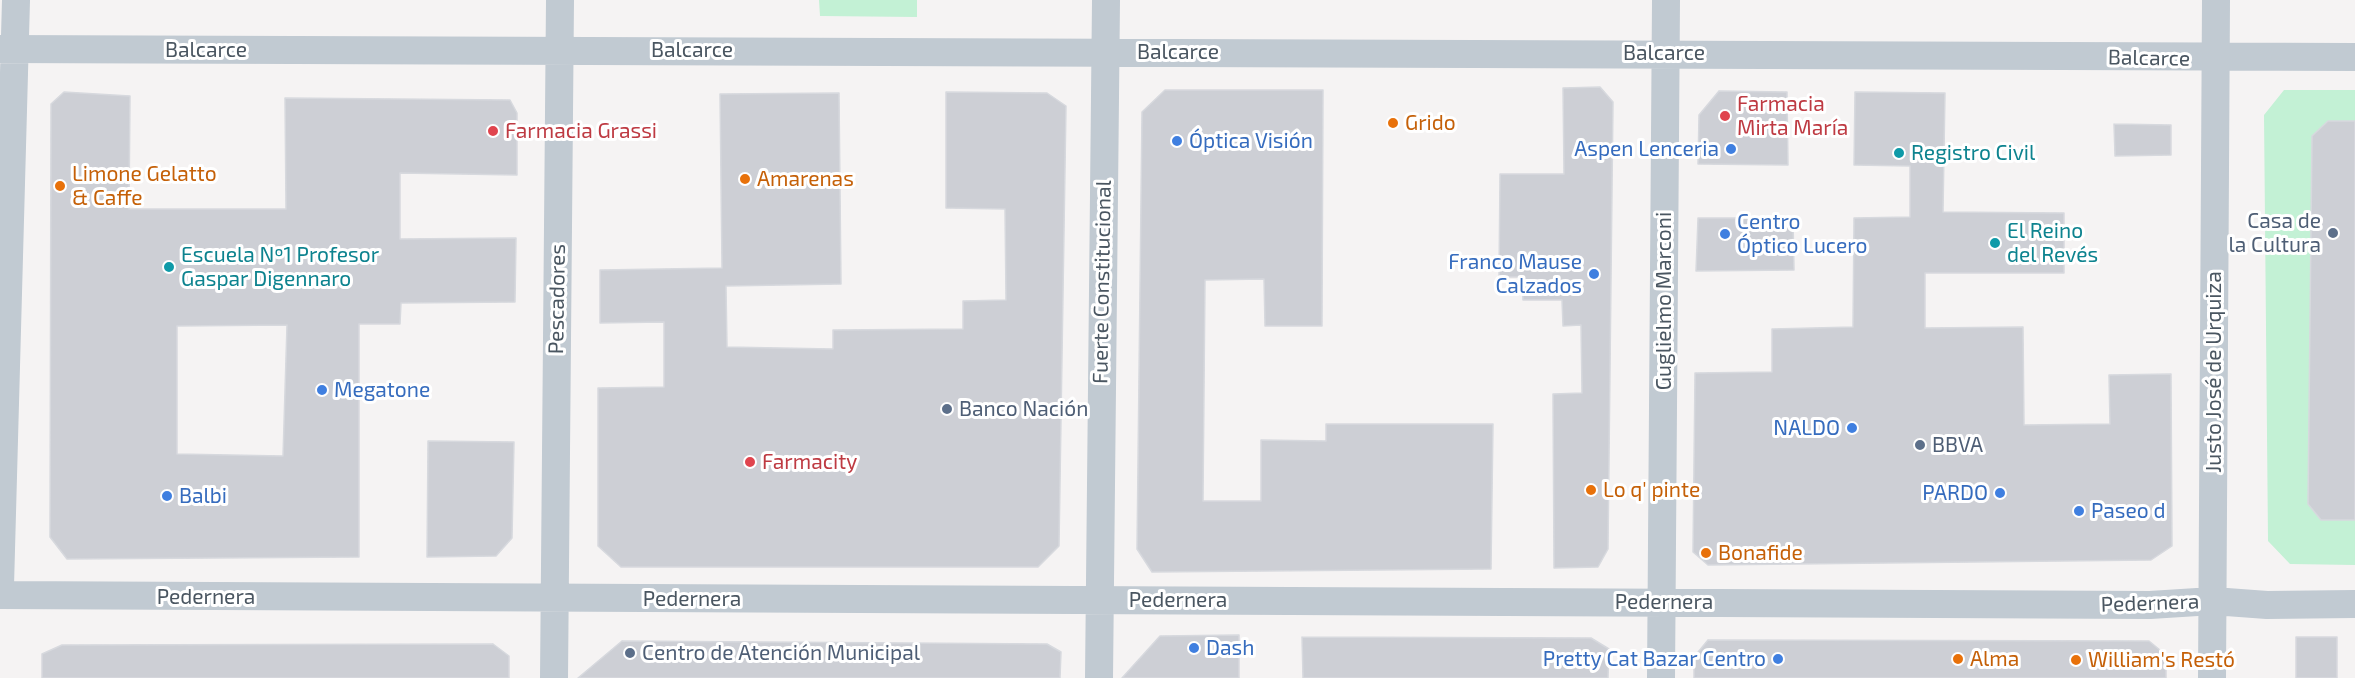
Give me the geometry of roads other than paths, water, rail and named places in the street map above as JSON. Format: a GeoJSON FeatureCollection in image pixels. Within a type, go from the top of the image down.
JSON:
{"type":"FeatureCollection","features":[{"type":"Feature","properties":{"kind":"street"},"geometry":{"type":"LineString","coordinates":[[0,586],[7,49],[16,0]]}},
{"type":"Feature","properties":{"kind":"street","name":"Pescadores"},"geometry":{"type":"LineString","coordinates":[[554,678],[560,0]]}},
{"type":"Feature","properties":{"kind":"street","name":"Fuerte Constitucional"},"geometry":{"type":"LineString","coordinates":[[1099,678],[1098,599],[1106,0]]}},
{"type":"Feature","properties":{"kind":"street","name":"Guglielmo Marconi"},"geometry":{"type":"LineString","coordinates":[[1661,678],[1666,0]]}},
{"type":"Feature","properties":{"kind":"street","name":"Justo José de Urquiza"},"geometry":{"type":"LineString","coordinates":[[2211,678],[2216,0]]}},
{"type":"Feature","properties":{"kind":"street","name":"Balcarce"},"geometry":{"type":"LineString","coordinates":[[7,49],[2355,57]]}},
{"type":"Feature","properties":{"kind":"street","name":"Pedernera"},"geometry":{"type":"LineString","coordinates":[[0,596],[1661,601],[2150,605],[2213,601],[2268,605],[2355,604]]}},
{"type":"Feature","properties":{"kind":"place","name":"Farmacia Mirta María"},"geometry":{"type":"Point","coordinates":[1725,116]}},
{"type":"Feature","properties":{"kind":"place","name":"Grido"},"geometry":{"type":"Point","coordinates":[1393,123]}},
{"type":"Feature","properties":{"kind":"place","name":"Farmacia Grassi"},"geometry":{"type":"Point","coordinates":[493,131]}},
{"type":"Feature","properties":{"kind":"place","name":"Óptica Visión"},"geometry":{"type":"Point","coordinates":[1177,141]}},
{"type":"Feature","properties":{"kind":"place","name":"Aspen Lenceria"},"geometry":{"type":"Point","coordinates":[1731,149]}},
{"type":"Feature","properties":{"kind":"place","name":"Registro Civil"},"geometry":{"type":"Point","coordinates":[1899,153]}},
{"type":"Feature","properties":{"kind":"place","name":"Amarenas"},"geometry":{"type":"Point","coordinates":[745,179]}},
{"type":"Feature","properties":{"kind":"place","name":"Limone Gelatto & Caffe"},"geometry":{"type":"Point","coordinates":[60,186]}},
{"type":"Feature","properties":{"kind":"place","name":"Casa de la Cultura"},"geometry":{"type":"Point","coordinates":[2333,233]}},
{"type":"Feature","properties":{"kind":"place","name":"Centro Óptico Lucero"},"geometry":{"type":"Point","coordinates":[1725,234]}},
{"type":"Feature","properties":{"kind":"place","name":"El Reino del Revés"},"geometry":{"type":"Point","coordinates":[1995,243]}},
{"type":"Feature","properties":{"kind":"place","name":"Escuela Nº1 Profesor Gaspar Digennaro"},"geometry":{"type":"Point","coordinates":[169,267]}},
{"type":"Feature","properties":{"kind":"place","name":"Franco Mause Calzados"},"geometry":{"type":"Point","coordinates":[1594,274]}},
{"type":"Feature","properties":{"kind":"place","name":"Megatone"},"geometry":{"type":"Point","coordinates":[322,390]}},
{"type":"Feature","properties":{"kind":"place","name":"Banco Nación"},"geometry":{"type":"Point","coordinates":[947,409]}},
{"type":"Feature","properties":{"kind":"place","name":"NALDO"},"geometry":{"type":"Point","coordinates":[1852,428]}},
{"type":"Feature","properties":{"kind":"place","name":"BBVA"},"geometry":{"type":"Point","coordinates":[1920,445]}},
{"type":"Feature","properties":{"kind":"place","name":"Farmacity"},"geometry":{"type":"Point","coordinates":[750,462]}},
{"type":"Feature","properties":{"kind":"place","name":"Lo q' pinte"},"geometry":{"type":"Point","coordinates":[1591,490]}},
{"type":"Feature","properties":{"kind":"place","name":"PARDO"},"geometry":{"type":"Point","coordinates":[2000,493]}},
{"type":"Feature","properties":{"kind":"place","name":"Balbi"},"geometry":{"type":"Point","coordinates":[167,496]}},
{"type":"Feature","properties":{"kind":"place","name":"Paseo d"},"geometry":{"type":"Point","coordinates":[2079,511]}},
{"type":"Feature","properties":{"kind":"place","name":"Bonafide"},"geometry":{"type":"Point","coordinates":[1706,553]}},
{"type":"Feature","properties":{"kind":"place","name":"Dash"},"geometry":{"type":"Point","coordinates":[1194,648]}},
{"type":"Feature","properties":{"kind":"place","name":"Centro de Atención Municipal"},"geometry":{"type":"Point","coordinates":[630,653]}},
{"type":"Feature","properties":{"kind":"place","name":"Pretty Cat Bazar Centro"},"geometry":{"type":"Point","coordinates":[1778,659]}},
{"type":"Feature","properties":{"kind":"place","name":"Alma"},"geometry":{"type":"Point","coordinates":[1958,659]}},
{"type":"Feature","properties":{"kind":"place","name":"William's Restó"},"geometry":{"type":"Point","coordinates":[2076,660]}}]}
